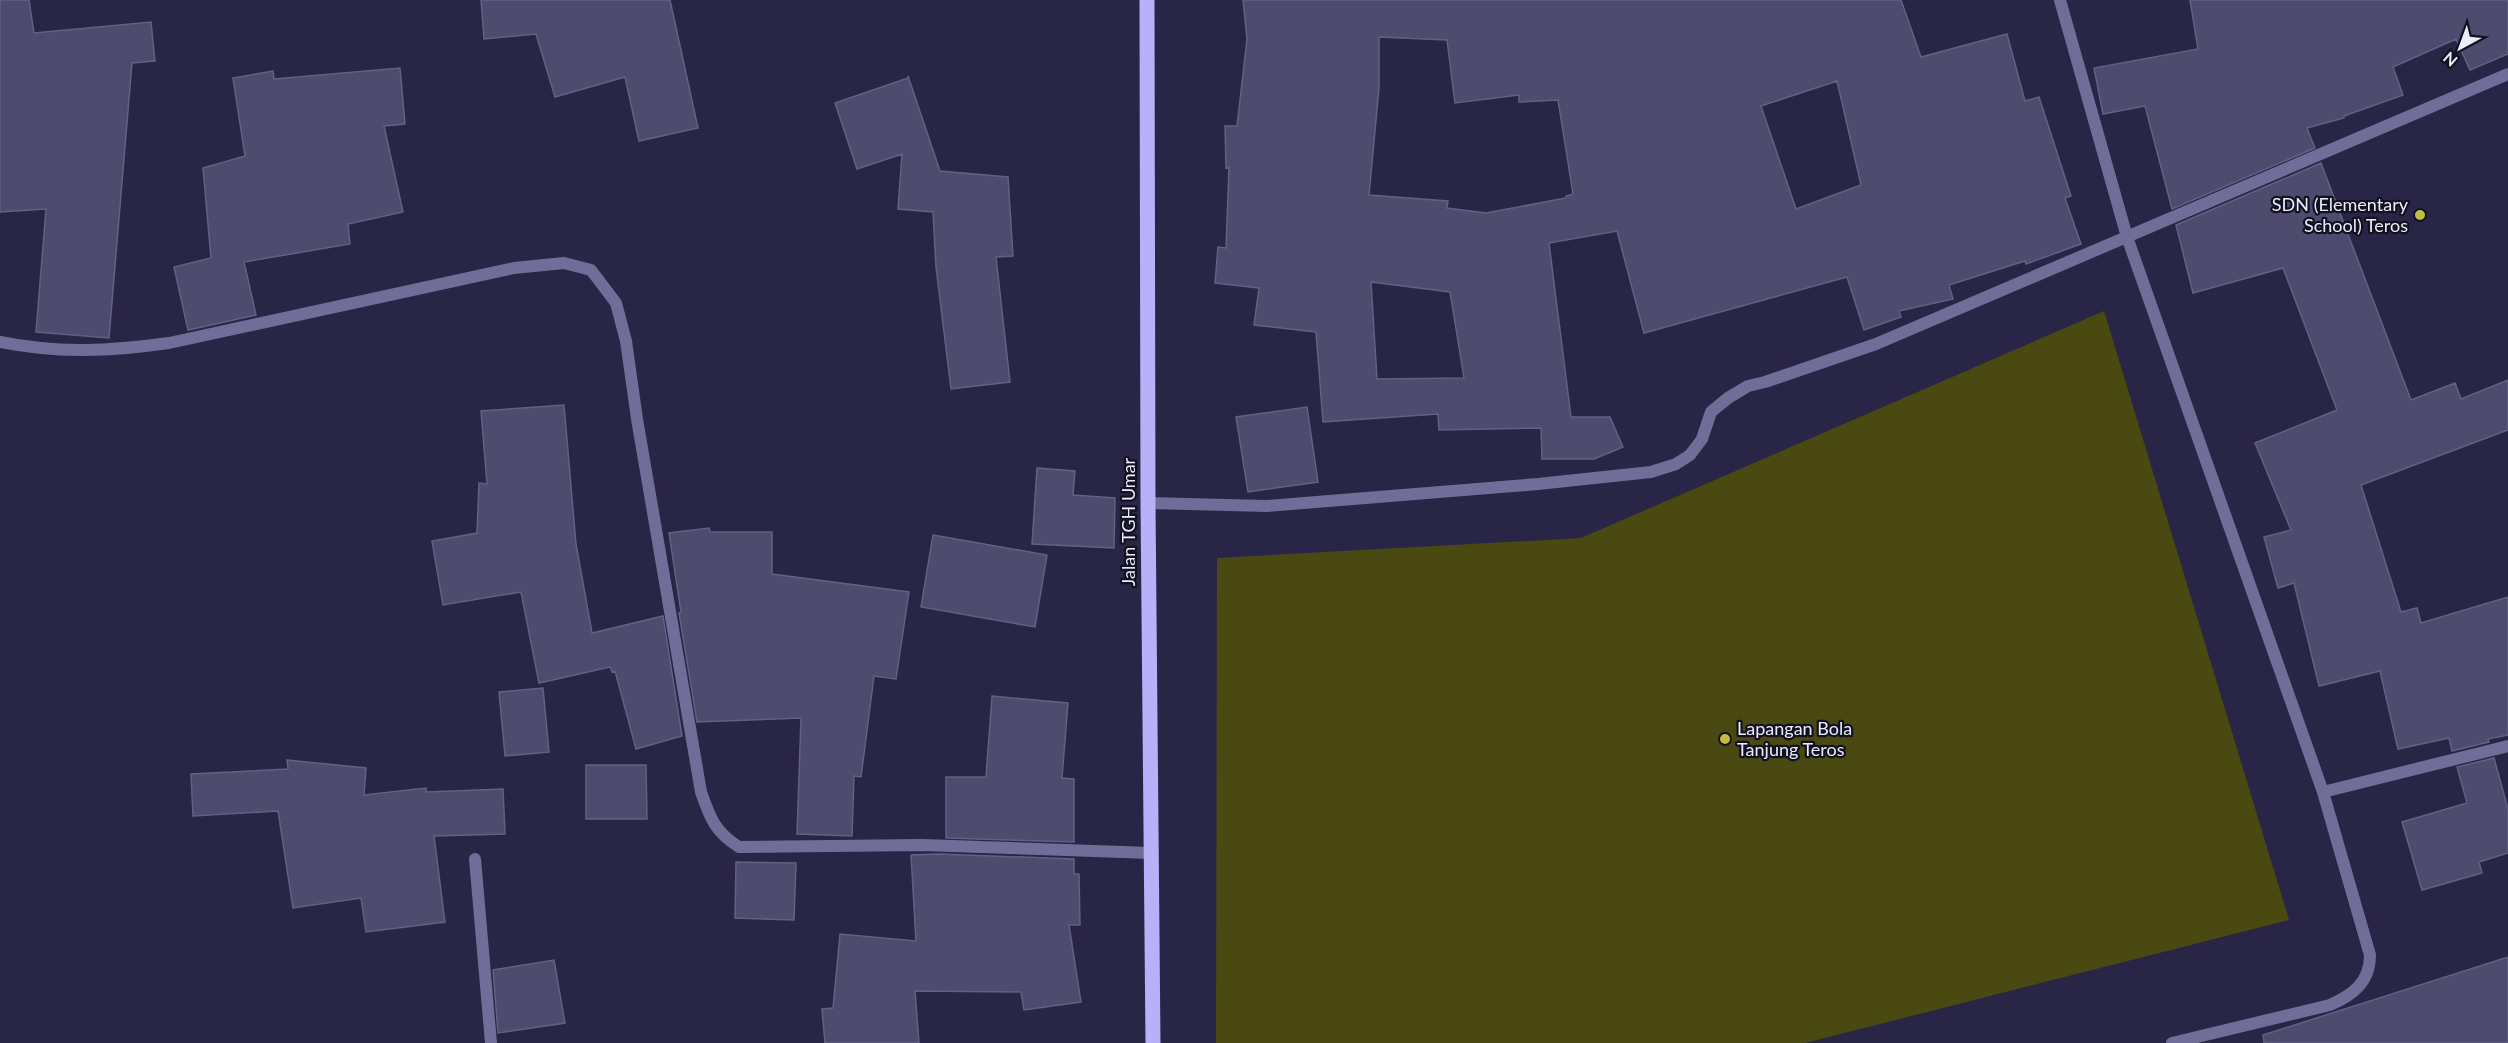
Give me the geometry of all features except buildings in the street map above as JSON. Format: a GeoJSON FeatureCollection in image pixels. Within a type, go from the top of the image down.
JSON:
{"type":"FeatureCollection","features":[{"type":"Feature","properties":{"kind":"main road","name":"Jalan TGH Umar"},"geometry":{"type":"LineString","coordinates":[[1147,0],[1148,503],[1153,1043]]}},
{"type":"Feature","properties":{"kind":"street"},"geometry":{"type":"LineString","coordinates":[[2060,0],[2127,237],[2323,792],[2370,955],[2367,975],[2358,988],[2330,1005],[2172,1043]]}},
{"type":"Feature","properties":{"kind":"street"},"geometry":{"type":"LineString","coordinates":[[1148,503],[1267,506],[1538,484],[1651,472],[1676,464],[1690,455],[1702,439],[1711,412],[1748,386],[1766,382],[1876,344],[2508,74]]}},
{"type":"Feature","properties":{"kind":"street"},"geometry":{"type":"LineString","coordinates":[[0,342],[37,349],[112,351],[170,343],[514,268],[564,263],[591,270],[616,303],[626,341],[664,583],[702,792],[710,820],[726,838],[739,847],[933,845],[1151,853]]}},
{"type":"Feature","properties":{"kind":"street"},"geometry":{"type":"LineString","coordinates":[[2323,792],[2508,746]]}},
{"type":"Feature","properties":{"kind":"street"},"geometry":{"type":"LineString","coordinates":[[475,859],[490,1043]]}},
{"type":"Feature","properties":{"kind":"shaded area","name":"Lapangan Bola Tanjung Teros"},"geometry":{"type":"Polygon","coordinates":[[[2104,311],[2289,920],[1805,1043],[1216,1043],[1217,558],[1581,538],[2104,311]]]}},
{"type":"Feature","properties":{"kind":"place","name":"SDN (Elementary School) Teros"},"geometry":{"type":"Point","coordinates":[2420,215]}},
{"type":"Feature","properties":{"kind":"place","name":"Lapangan Bola Tanjung Teros"},"geometry":{"type":"Point","coordinates":[1725,739]}}]}
